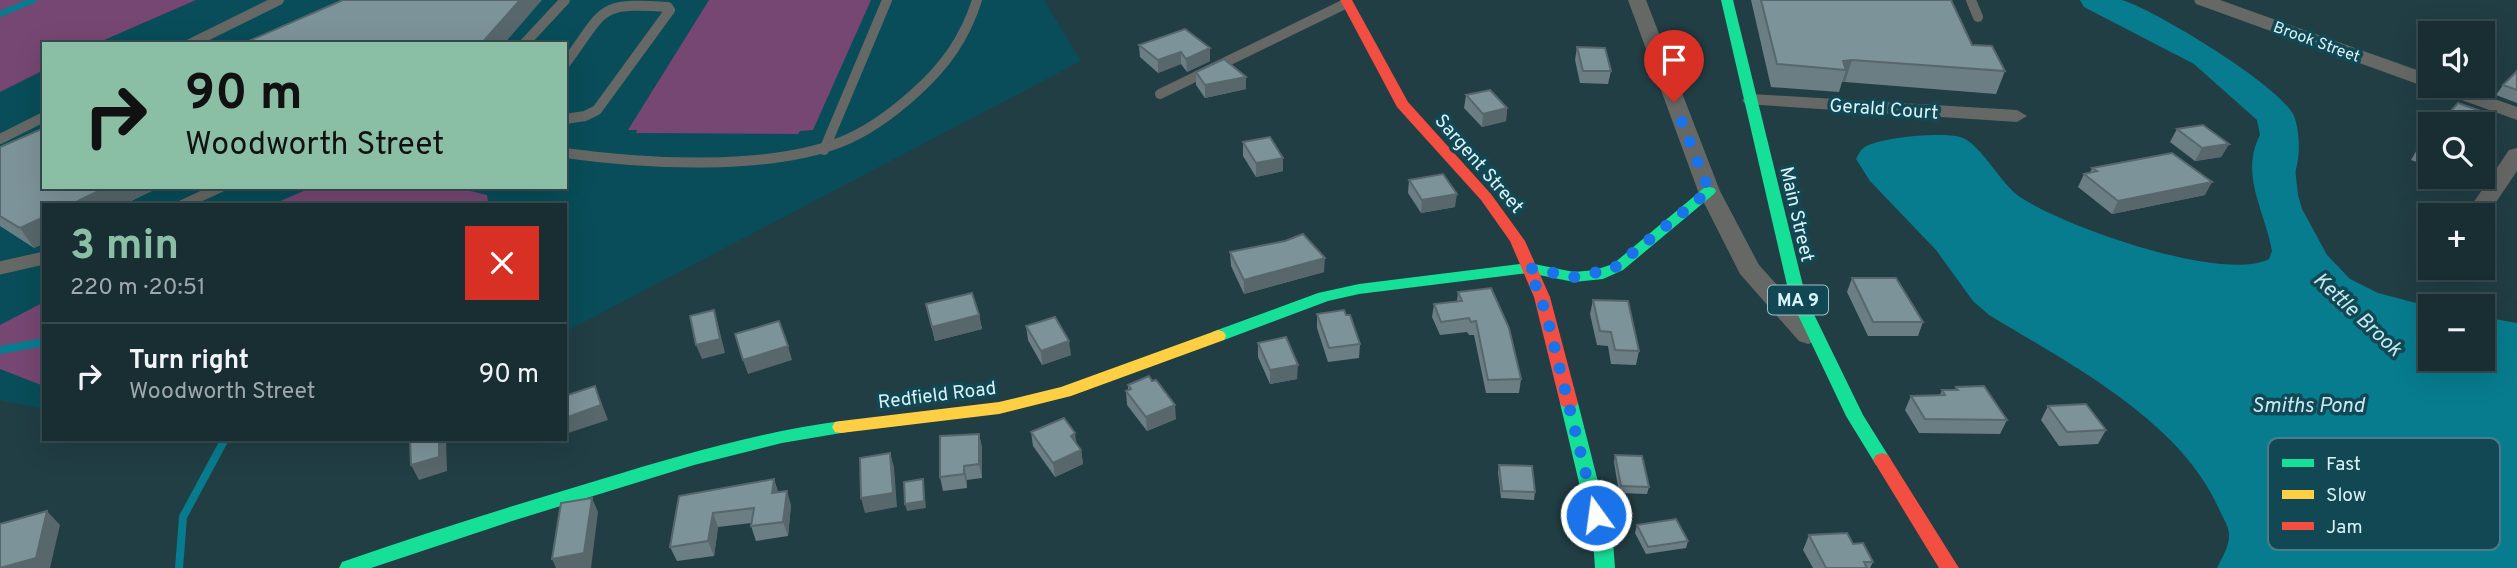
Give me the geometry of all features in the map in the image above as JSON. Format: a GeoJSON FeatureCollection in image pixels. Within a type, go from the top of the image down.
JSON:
{"type":"FeatureCollection","features":[{"type":"Feature","properties":{"kind":"main road","name":"Main Street"},"geometry":{"type":"LineString","coordinates":[[1727,0],[1752,100],[1786,259],[1798,299],[1818,345],[1855,416],[1949,568]]}},
{"type":"Feature","properties":{"kind":"main road","name":"Sargent Street"},"geometry":{"type":"LineString","coordinates":[[1347,1],[1402,104],[1486,197],[1511,232],[1529,268],[1550,329],[1603,541],[1605,568]]}},
{"type":"Feature","properties":{"kind":"main road","name":"Redfield Road"},"geometry":{"type":"LineString","coordinates":[[349,568],[448,532],[720,450],[793,433],[978,411],[1035,400],[1098,381],[1324,297],[1359,289],[1529,268],[1574,277],[1613,269],[1709,191]]}},
{"type":"Feature","properties":{"kind":"street"},"geometry":{"type":"LineString","coordinates":[[1637,0],[1709,191],[1751,271],[1818,345]]}},
{"type":"Feature","properties":{"kind":"street","name":"Brook Street"},"geometry":{"type":"LineString","coordinates":[[2203,0],[2418,77]]}},
{"type":"Feature","properties":{"kind":"street"},"geometry":{"type":"LineString","coordinates":[[2474,98],[2517,114]]}},
{"type":"Feature","properties":{"kind":"street","name":"Gerald Court"},"geometry":{"type":"LineString","coordinates":[[1752,100],[2017,116]]}},
{"type":"Feature","properties":{"kind":"street"},"geometry":{"type":"LineString","coordinates":[[2484,203],[2517,155]]}},
{"type":"Feature","properties":{"kind":"lane"},"geometry":{"type":"LineString","coordinates":[[194,42],[279,0]]}},
{"type":"Feature","properties":{"kind":"lane"},"geometry":{"type":"LineString","coordinates":[[526,42],[565,0]]}},
{"type":"Feature","properties":{"kind":"lane"},"geometry":{"type":"LineString","coordinates":[[824,149],[887,0]]}},
{"type":"Feature","properties":{"kind":"lane"},"geometry":{"type":"LineString","coordinates":[[567,153],[598,158],[752,162],[824,149],[856,137],[907,102],[953,55],[969,30],[977,0]]}},
{"type":"Feature","properties":{"kind":"lane"},"geometry":{"type":"LineString","coordinates":[[1971,0],[1978,17]]}},
{"type":"Feature","properties":{"kind":"lane"},"geometry":{"type":"LineString","coordinates":[[1160,94],[1347,1]]}},
{"type":"Feature","properties":{"kind":"lane"},"geometry":{"type":"LineString","coordinates":[[567,119],[585,116],[597,110],[670,10],[668,6],[613,5],[606,9],[571,48]]}},
{"type":"Feature","properties":{"kind":"lane"},"geometry":{"type":"LineString","coordinates":[[0,139],[42,118]]}},
{"type":"Feature","properties":{"kind":"lane"},"geometry":{"type":"LineString","coordinates":[[186,203],[217,189]]}},
{"type":"Feature","properties":{"kind":"lane"},"geometry":{"type":"LineString","coordinates":[[0,268],[42,258]]}},
{"type":"Feature","properties":{"kind":"shaded area"},"geometry":{"type":"Polygon","coordinates":[[[0,0],[196,0],[100,42],[42,42],[42,71],[0,92],[0,0]]]}},
{"type":"Feature","properties":{"kind":"shaded area"},"geometry":{"type":"Polygon","coordinates":[[[196,0],[1044,0],[1081,61],[567,331],[567,203],[42,203],[42,409],[0,400],[0,92],[42,71],[42,189],[567,189],[567,42],[100,42],[196,0]]]}},
{"type":"Feature","properties":{"kind":"shaded area"},"geometry":{"type":"Polygon","coordinates":[[[709,0],[871,0],[813,130],[800,131],[798,134],[636,133],[637,130],[628,130],[709,0]]]}},
{"type":"Feature","properties":{"kind":"shaded area"},"geometry":{"type":"Polygon","coordinates":[[[308,189],[462,189],[487,195],[488,203],[276,203],[308,189]]]}},
{"type":"Feature","properties":{"kind":"shaded area"},"geometry":{"type":"Polygon","coordinates":[[[42,303],[42,389],[41,385],[0,369],[0,325],[42,303]]]}},
{"type":"Feature","properties":{"kind":"water","name":"Smiths Pond"},"geometry":{"type":"Polygon","coordinates":[[[2259,116],[2275,116],[2290,122],[2298,195],[2302,209],[2327,255],[2350,279],[2378,293],[2418,304],[2418,371],[2495,371],[2495,319],[2517,323],[2517,568],[2217,568],[2229,533],[2201,477],[2178,448],[2150,421],[2119,397],[1989,315],[1973,301],[1936,250],[1870,181],[1856,159],[1864,148],[1873,143],[1926,135],[1960,137],[1975,147],[2012,191],[2041,209],[2070,222],[2105,236],[2181,258],[2216,264],[2247,264],[2269,259],[2272,251],[2252,173],[2257,142],[2265,126],[2259,116]]]}},
{"type":"Feature","properties":{"kind":"building"},"geometry":{"type":"Polygon","coordinates":[[[343,0],[520,0],[483,42],[247,42],[343,0]]]}},
{"type":"Feature","properties":{"kind":"building"},"geometry":{"type":"Polygon","coordinates":[[[1761,0],[1951,0],[1972,45],[1992,46],[2005,71],[1852,60],[1843,61],[1846,70],[1777,64],[1761,0]]]}},
{"type":"Feature","properties":{"kind":"building"},"geometry":{"type":"Polygon","coordinates":[[[1185,29],[1210,48],[1186,59],[1181,52],[1158,60],[1139,45],[1185,29]]]}},
{"type":"Feature","properties":{"kind":"building"},"geometry":{"type":"Polygon","coordinates":[[[1577,47],[1605,48],[1611,71],[1583,71],[1577,47]]]}},
{"type":"Feature","properties":{"kind":"building"},"geometry":{"type":"Polygon","coordinates":[[[1224,59],[1246,77],[1205,85],[1196,72],[1224,59]]]}},
{"type":"Feature","properties":{"kind":"building"},"geometry":{"type":"Polygon","coordinates":[[[2517,71],[2517,90],[2503,85],[2517,71]]]}},
{"type":"Feature","properties":{"kind":"building"},"geometry":{"type":"Polygon","coordinates":[[[1490,90],[1507,108],[1483,114],[1466,95],[1490,90]]]}},
{"type":"Feature","properties":{"kind":"building"},"geometry":{"type":"Polygon","coordinates":[[[2458,103],[2483,112],[2450,112],[2458,103]]]}},
{"type":"Feature","properties":{"kind":"building"},"geometry":{"type":"Polygon","coordinates":[[[2203,125],[2229,144],[2202,148],[2177,129],[2203,125]]]}},
{"type":"Feature","properties":{"kind":"building"},"geometry":{"type":"Polygon","coordinates":[[[42,129],[42,189],[103,189],[74,203],[42,203],[42,218],[20,228],[0,216],[0,147],[42,129]]]}},
{"type":"Feature","properties":{"kind":"building"},"geometry":{"type":"Polygon","coordinates":[[[1270,137],[1283,158],[1256,163],[1243,142],[1270,137]]]}},
{"type":"Feature","properties":{"kind":"building"},"geometry":{"type":"Polygon","coordinates":[[[2172,153],[2212,182],[2118,201],[2084,174],[2097,171],[2092,168],[2172,153]]]}},
{"type":"Feature","properties":{"kind":"building"},"geometry":{"type":"Polygon","coordinates":[[[1443,174],[1457,194],[1422,200],[1409,180],[1443,174]]]}},
{"type":"Feature","properties":{"kind":"building"},"geometry":{"type":"Polygon","coordinates":[[[1303,234],[1325,258],[1244,280],[1230,252],[1285,241],[1303,234]]]}},
{"type":"Feature","properties":{"kind":"building"},"geometry":{"type":"Polygon","coordinates":[[[1852,278],[1896,278],[1923,322],[1873,322],[1852,278]]]}},
{"type":"Feature","properties":{"kind":"building"},"geometry":{"type":"Polygon","coordinates":[[[1491,288],[1509,328],[1521,379],[1488,380],[1476,321],[1471,322],[1469,318],[1441,322],[1434,304],[1462,301],[1458,292],[1491,288]]]}},
{"type":"Feature","properties":{"kind":"building"},"geometry":{"type":"Polygon","coordinates":[[[972,293],[979,315],[932,327],[926,304],[972,293]]]}},
{"type":"Feature","properties":{"kind":"building"},"geometry":{"type":"Polygon","coordinates":[[[1593,300],[1628,301],[1639,351],[1615,350],[1611,332],[1600,331],[1593,300]]]}},
{"type":"Feature","properties":{"kind":"building"},"geometry":{"type":"Polygon","coordinates":[[[714,310],[720,339],[696,345],[690,316],[714,310]]]}},
{"type":"Feature","properties":{"kind":"building"},"geometry":{"type":"Polygon","coordinates":[[[1344,310],[1346,315],[1350,315],[1360,344],[1329,348],[1317,314],[1344,310]]]}},
{"type":"Feature","properties":{"kind":"building"},"geometry":{"type":"Polygon","coordinates":[[[1055,317],[1069,341],[1041,351],[1026,326],[1055,317]]]}},
{"type":"Feature","properties":{"kind":"building"},"geometry":{"type":"Polygon","coordinates":[[[779,321],[788,346],[743,360],[735,334],[779,321]]]}},
{"type":"Feature","properties":{"kind":"building"},"geometry":{"type":"Polygon","coordinates":[[[1286,337],[1298,365],[1270,370],[1258,343],[1286,337]]]}},
{"type":"Feature","properties":{"kind":"building"},"geometry":{"type":"Polygon","coordinates":[[[1149,376],[1152,381],[1156,380],[1175,405],[1146,417],[1126,391],[1131,389],[1128,385],[1149,376]]]}},
{"type":"Feature","properties":{"kind":"building"},"geometry":{"type":"Polygon","coordinates":[[[595,386],[601,405],[567,417],[567,395],[595,386]]]}},
{"type":"Feature","properties":{"kind":"building"},"geometry":{"type":"Polygon","coordinates":[[[1984,386],[2007,420],[1925,419],[1911,396],[1945,395],[1942,390],[1984,386]]]}},
{"type":"Feature","properties":{"kind":"building"},"geometry":{"type":"Polygon","coordinates":[[[2086,404],[2106,430],[2067,432],[2048,406],[2086,404]]]}},
{"type":"Feature","properties":{"kind":"building"},"geometry":{"type":"Polygon","coordinates":[[[1064,418],[1075,433],[1071,436],[1081,450],[1053,463],[1031,432],[1064,418]]]}},
{"type":"Feature","properties":{"kind":"building"},"geometry":{"type":"Polygon","coordinates":[[[979,434],[979,464],[964,466],[964,474],[940,477],[940,436],[979,434]]]}},
{"type":"Feature","properties":{"kind":"building"},"geometry":{"type":"Polygon","coordinates":[[[410,441],[439,441],[439,457],[411,465],[410,441]]]}},
{"type":"Feature","properties":{"kind":"building"},"geometry":{"type":"Polygon","coordinates":[[[890,453],[893,493],[861,498],[860,458],[890,453]]]}},
{"type":"Feature","properties":{"kind":"building"},"geometry":{"type":"Polygon","coordinates":[[[1615,455],[1642,456],[1649,487],[1621,486],[1615,455]]]}},
{"type":"Feature","properties":{"kind":"building"},"geometry":{"type":"Polygon","coordinates":[[[1499,465],[1532,466],[1535,492],[1502,491],[1499,465]]]}},
{"type":"Feature","properties":{"kind":"building"},"geometry":{"type":"Polygon","coordinates":[[[774,479],[772,493],[787,491],[783,522],[751,526],[754,508],[713,513],[708,541],[670,547],[679,496],[774,479]]]}},
{"type":"Feature","properties":{"kind":"building"},"geometry":{"type":"Polygon","coordinates":[[[923,479],[924,501],[905,504],[904,482],[923,479]]]}},
{"type":"Feature","properties":{"kind":"building"},"geometry":{"type":"Polygon","coordinates":[[[592,498],[584,553],[552,559],[561,503],[592,498]]]}},
{"type":"Feature","properties":{"kind":"building"},"geometry":{"type":"Polygon","coordinates":[[[47,511],[36,558],[0,568],[0,524],[47,511]]]}},
{"type":"Feature","properties":{"kind":"building"},"geometry":{"type":"Polygon","coordinates":[[[1676,519],[1688,541],[1648,547],[1637,525],[1676,519]]]}},
{"type":"Feature","properties":{"kind":"building"},"geometry":{"type":"Polygon","coordinates":[[[1847,533],[1853,544],[1863,543],[1873,562],[1864,562],[1867,568],[1826,568],[1809,535],[1847,533]]]}},
{"type":"Feature","properties":{"kind":"waterway"},"geometry":{"type":"LineString","coordinates":[[0,14],[34,0]]}},
{"type":"Feature","properties":{"kind":"waterway","name":"Kettle Brook"},"geometry":{"type":"LineString","coordinates":[[2096,0],[2206,57],[2275,116],[2279,135],[2276,175]]}},
{"type":"Feature","properties":{"kind":"waterway"},"geometry":{"type":"LineString","coordinates":[[0,350],[42,342]]}},
{"type":"Feature","properties":{"kind":"waterway"},"geometry":{"type":"LineString","coordinates":[[179,568],[183,517],[224,441]]}},
{"type":"Feature","properties":{"kind":"traffic: fast"},"geometry":{"type":"LineString","coordinates":[[1727,0],[1798,298],[1855,416],[1882,460]]}},
{"type":"Feature","properties":{"kind":"traffic: fast"},"geometry":{"type":"LineString","coordinates":[[1218,336],[1324,297],[1359,289],[1529,268],[1574,277],[1597,275],[1618,267],[1709,191]]}},
{"type":"Feature","properties":{"kind":"traffic: fast"},"geometry":{"type":"LineString","coordinates":[[1569,403],[1603,541],[1605,568]]}},
{"type":"Feature","properties":{"kind":"traffic: fast"},"geometry":{"type":"LineString","coordinates":[[349,568],[510,514],[694,458],[752,443],[841,427]]}},
{"type":"Feature","properties":{"kind":"traffic: slow"},"geometry":{"type":"LineString","coordinates":[[841,427],[999,408],[1065,392],[1218,336]]}},
{"type":"Feature","properties":{"kind":"traffic: jam"},"geometry":{"type":"LineString","coordinates":[[1346,0],[1402,104],[1486,197],[1517,241],[1542,297],[1569,403]]}},
{"type":"Feature","properties":{"kind":"traffic: jam"},"geometry":{"type":"LineString","coordinates":[[1882,460],[1949,568]]}},
{"type":"Feature","properties":{"kind":"route"},"geometry":{"type":"LineString","coordinates":[[1596,515],[1542,298],[1529,268],[1574,277],[1592,276],[1613,269],[1709,191],[1674,102]]}}]}
